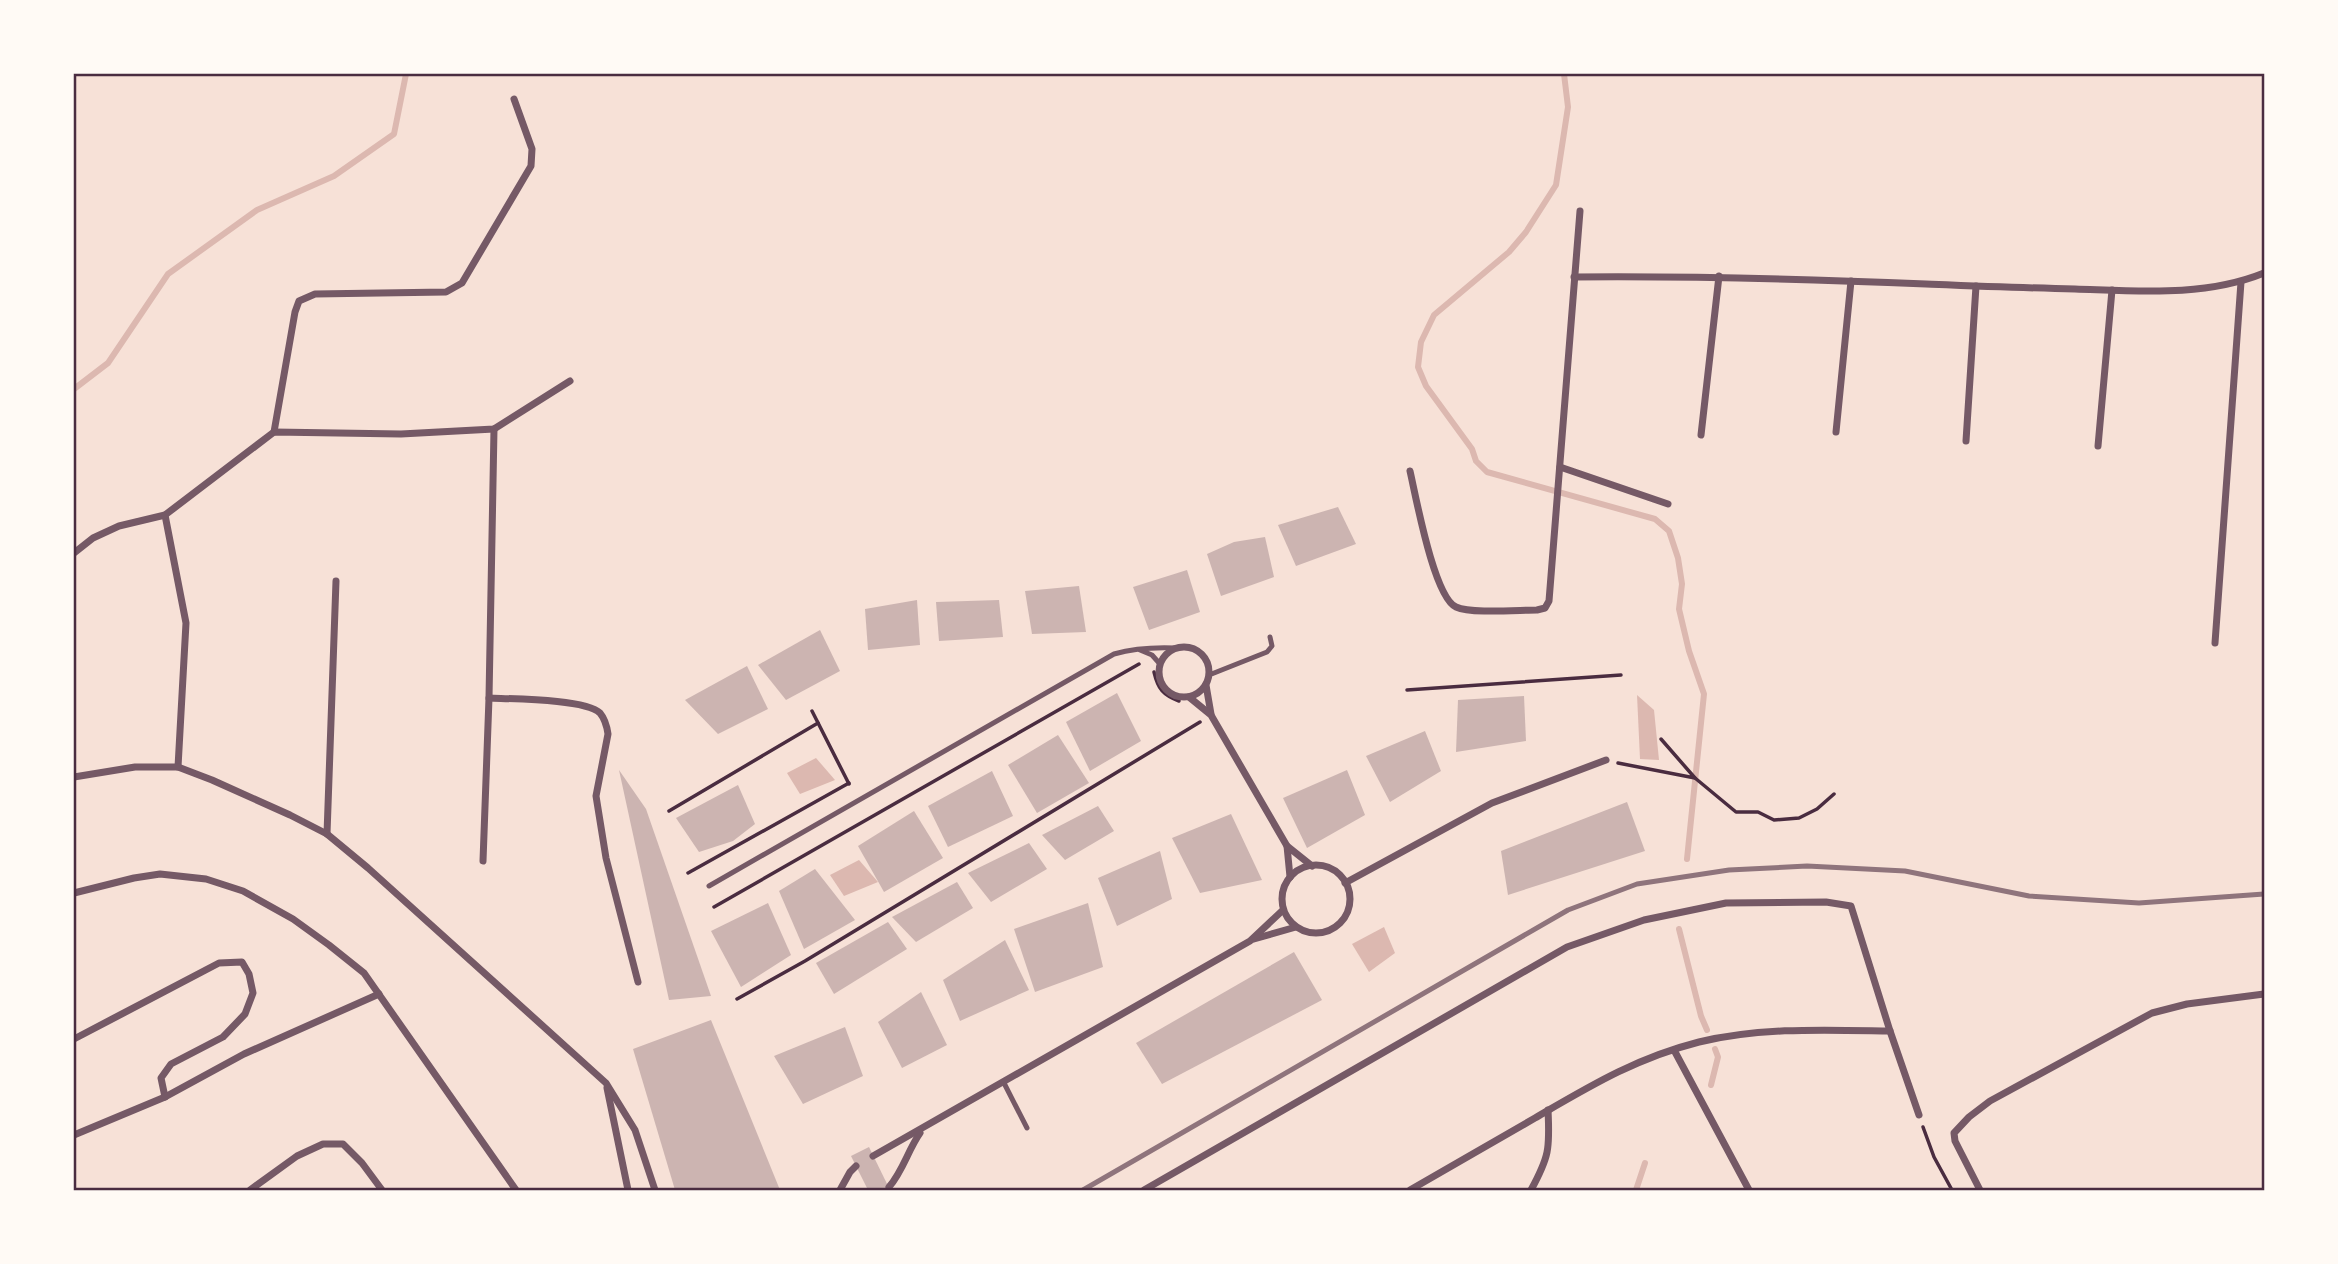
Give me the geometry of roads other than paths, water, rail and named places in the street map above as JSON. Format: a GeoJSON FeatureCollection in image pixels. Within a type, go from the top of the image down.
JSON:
{"type":"FeatureCollection","features":[{"type":"Feature","properties":{"kind":"street"},"geometry":{"type":"LineString","coordinates":[[274,432],[299,301],[315,294],[446,292],[462,283],[531,166],[532,149],[514,99]]}},
{"type":"Feature","properties":{"kind":"street"},"geometry":{"type":"LineString","coordinates":[[1410,471],[1440,587],[1447,600],[1455,607],[1468,610],[1545,608],[1549,601],[1558,499],[1580,211]]}},
{"type":"Feature","properties":{"kind":"street"},"geometry":{"type":"LineString","coordinates":[[1574,277],[1719,276],[1976,286],[2188,290],[2241,282],[2264,273]]}},
{"type":"Feature","properties":{"kind":"street"},"geometry":{"type":"LineString","coordinates":[[1701,435],[1719,276]]}},
{"type":"Feature","properties":{"kind":"street"},"geometry":{"type":"LineString","coordinates":[[1836,432],[1851,281]]}},
{"type":"Feature","properties":{"kind":"street"},"geometry":{"type":"LineString","coordinates":[[2215,643],[2241,282]]}},
{"type":"Feature","properties":{"kind":"street"},"geometry":{"type":"LineString","coordinates":[[1966,441],[1976,286]]}},
{"type":"Feature","properties":{"kind":"street"},"geometry":{"type":"LineString","coordinates":[[2098,446],[2112,290]]}},
{"type":"Feature","properties":{"kind":"street"},"geometry":{"type":"LineString","coordinates":[[74,553],[93,538],[119,526],[164,514],[274,432],[401,434],[494,429],[570,381]]}},
{"type":"Feature","properties":{"kind":"street"},"geometry":{"type":"LineString","coordinates":[[483,861],[494,429]]}},
{"type":"Feature","properties":{"kind":"street"},"geometry":{"type":"LineString","coordinates":[[1560,467],[1668,504]]}},
{"type":"Feature","properties":{"kind":"street"},"geometry":{"type":"LineString","coordinates":[[164,514],[186,623],[178,768]]}},
{"type":"Feature","properties":{"kind":"street"},"geometry":{"type":"LineString","coordinates":[[327,834],[336,581]]}},
{"type":"Feature","properties":{"kind":"street"},"geometry":{"type":"LineString","coordinates":[[1186,699],[1199,693],[1206,685],[1209,675],[1203,656],[1195,649],[1184,647],[1168,653],[1160,664],[1159,677],[1163,686],[1211,715]]}},
{"type":"Feature","properties":{"kind":"street"},"geometry":{"type":"LineString","coordinates":[[1206,685],[1211,715],[1287,846],[1312,866]]}},
{"type":"Feature","properties":{"kind":"street"},"geometry":{"type":"LineString","coordinates":[[489,698],[582,704],[601,714],[608,734],[596,796],[606,858],[638,982]]}},
{"type":"Feature","properties":{"kind":"street"},"geometry":{"type":"LineString","coordinates":[[1345,883],[1492,803],[1606,760]]}},
{"type":"Feature","properties":{"kind":"street"},"geometry":{"type":"LineString","coordinates":[[74,777],[135,767],[178,768],[290,814],[327,834],[606,1083],[635,1130],[654,1191]]}},
{"type":"Feature","properties":{"kind":"street"},"geometry":{"type":"LineString","coordinates":[[1287,846],[1290,877]]}},
{"type":"Feature","properties":{"kind":"street"},"geometry":{"type":"LineString","coordinates":[[1325,867],[1337,873],[1345,883],[1349,902],[1342,921],[1325,932],[1305,932],[1296,927],[1283,910],[1284,887],[1290,877],[1300,869],[1325,867]]}},
{"type":"Feature","properties":{"kind":"street"},"geometry":{"type":"LineString","coordinates":[[74,893],[160,874],[206,879],[243,891],[293,919],[364,973],[516,1191]]}},
{"type":"Feature","properties":{"kind":"street"},"geometry":{"type":"LineString","coordinates":[[1144,1191],[1567,947],[1639,922],[1726,903],[1826,902],[1849,904],[1853,908],[1890,1031],[1919,1115]]}},
{"type":"Feature","properties":{"kind":"street"},"geometry":{"type":"LineString","coordinates":[[1250,941],[1283,910]]}},
{"type":"Feature","properties":{"kind":"street"},"geometry":{"type":"LineString","coordinates":[[873,1156],[1250,941],[1296,927]]}},
{"type":"Feature","properties":{"kind":"street"},"geometry":{"type":"LineString","coordinates":[[74,1039],[219,963],[242,962],[249,974],[253,993],[245,1014],[223,1037],[172,1065],[162,1078],[165,1097]]}},
{"type":"Feature","properties":{"kind":"street"},"geometry":{"type":"LineString","coordinates":[[74,1135],[165,1097],[244,1054],[379,994]]}},
{"type":"Feature","properties":{"kind":"street"},"geometry":{"type":"LineString","coordinates":[[1980,1191],[1955,1141],[1957,1129],[1990,1101],[2152,1013],[2188,1004],[2264,994]]}},
{"type":"Feature","properties":{"kind":"street"},"geometry":{"type":"LineString","coordinates":[[1410,1191],[1610,1074],[1674,1050],[1699,1042],[1803,1030],[1890,1031]]}},
{"type":"Feature","properties":{"kind":"street"},"geometry":{"type":"LineString","coordinates":[[1674,1050],[1749,1191]]}},
{"type":"Feature","properties":{"kind":"street"},"geometry":{"type":"LineString","coordinates":[[606,1083],[628,1191]]}},
{"type":"Feature","properties":{"kind":"street"},"geometry":{"type":"LineString","coordinates":[[1531,1191],[1545,1165],[1550,1147],[1548,1110]]}},
{"type":"Feature","properties":{"kind":"street"},"geometry":{"type":"LineString","coordinates":[[889,1187],[895,1180],[909,1148],[923,1129]]}},
{"type":"Feature","properties":{"kind":"street"},"geometry":{"type":"LineString","coordinates":[[250,1191],[296,1156],[323,1144],[343,1144],[362,1163],[382,1191]]}},
{"type":"Feature","properties":{"kind":"street"},"geometry":{"type":"LineString","coordinates":[[840,1191],[856,1166]]}},
{"type":"Feature","properties":{"kind":"lane"},"geometry":{"type":"LineString","coordinates":[[1209,675],[1267,652],[1272,646],[1270,637]]}},
{"type":"Feature","properties":{"kind":"lane"},"geometry":{"type":"LineString","coordinates":[[709,886],[1114,654],[1154,647],[1176,649]]}},
{"type":"Feature","properties":{"kind":"lane"},"geometry":{"type":"LineString","coordinates":[[1133,649],[1152,655],[1160,664]]}},
{"type":"Feature","properties":{"kind":"lane"},"geometry":{"type":"LineString","coordinates":[[1003,1083],[1027,1128]]}},
{"type":"Feature","properties":{"kind":"waterway"},"geometry":{"type":"LineString","coordinates":[[74,389],[108,363],[168,274],[257,210],[334,176],[394,134],[406,74]]}},
{"type":"Feature","properties":{"kind":"waterway"},"geometry":{"type":"LineString","coordinates":[[1564,74],[1568,107],[1556,185],[1526,232],[1509,252],[1434,315],[1421,342],[1418,367],[1426,386],[1472,449],[1476,461],[1487,472],[1655,519],[1669,531],[1678,558],[1682,584],[1679,609],[1689,651],[1704,694],[1687,859]]}},
{"type":"Feature","properties":{"kind":"waterway"},"geometry":{"type":"LineString","coordinates":[[1679,929],[1707,1030]]}},
{"type":"Feature","properties":{"kind":"waterway"},"geometry":{"type":"LineString","coordinates":[[1711,1085],[1718,1057],[1715,1049]]}},
{"type":"Feature","properties":{"kind":"waterway"},"geometry":{"type":"LineString","coordinates":[[1636,1190],[1645,1163]]}},
{"type":"Feature","properties":{"kind":"railway"},"geometry":{"type":"LineString","coordinates":[[1083,1190],[1568,910],[1637,884],[1729,870],[1807,866],[1905,871],[2029,896],[2139,903],[2264,894]]}}]}
